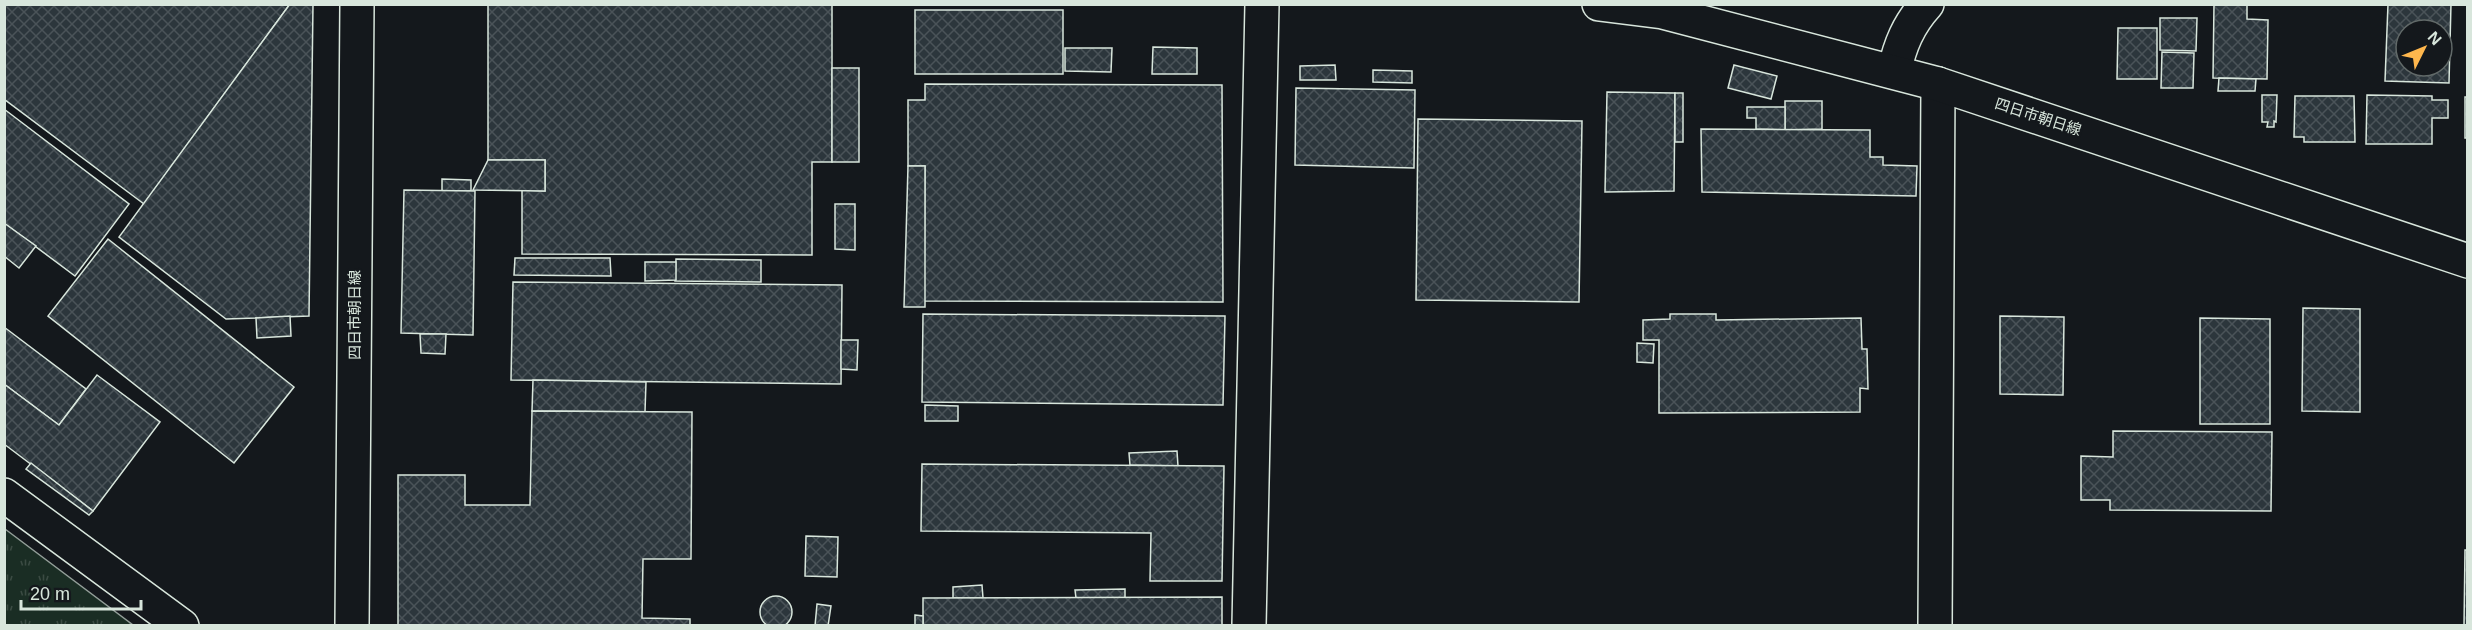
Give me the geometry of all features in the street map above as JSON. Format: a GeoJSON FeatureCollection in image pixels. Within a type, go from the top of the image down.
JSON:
{"type":"FeatureCollection","features":[{"type":"Feature","properties":{"kind":"main road","name":"四日市朝日線"},"geometry":{"type":"LineString","coordinates":[[352,626],[357,4]]}},
{"type":"Feature","properties":{"kind":"main road"},"geometry":{"type":"LineString","coordinates":[[1249,626],[1262,4]]}},
{"type":"Feature","properties":{"kind":"main road","name":"四日市朝日線"},"geometry":{"type":"LineString","coordinates":[[1599,4],[1663,12],[1938,84],[2468,261]]}},
{"type":"Feature","properties":{"kind":"main road"},"geometry":{"type":"LineString","coordinates":[[1894,72],[1900,45],[1917,15],[1927,4]]}},
{"type":"Feature","properties":{"kind":"main road"},"geometry":{"type":"LineString","coordinates":[[1935,626],[1938,84]]}},
{"type":"Feature","properties":{"kind":"main road"},"geometry":{"type":"LineString","coordinates":[[4,495],[182,626]]}},
{"type":"Feature","properties":{"kind":"green space"},"geometry":{"type":"Polygon","coordinates":[[[5,529],[133,625],[5,625],[5,529]]]}},
{"type":"Feature","properties":{"kind":"building"},"geometry":{"type":"Polygon","coordinates":[[[4,4],[290,4],[144,204],[4,99],[4,4]]]}},
{"type":"Feature","properties":{"kind":"building"},"geometry":{"type":"Polygon","coordinates":[[[290,4],[313,4],[309,316],[226,319],[119,237],[290,4]]]}},
{"type":"Feature","properties":{"kind":"building"},"geometry":{"type":"Polygon","coordinates":[[[488,4],[832,4],[832,162],[812,162],[812,255],[522,254],[522,190],[545,191],[545,160],[488,160],[488,4]]]}},
{"type":"Feature","properties":{"kind":"building"},"geometry":{"type":"Polygon","coordinates":[[[2214,4],[2247,4],[2247,19],[2268,20],[2267,79],[2213,78],[2214,4]]]}},
{"type":"Feature","properties":{"kind":"building"},"geometry":{"type":"Polygon","coordinates":[[[2388,4],[2451,4],[2451,18],[2394,18],[2394,78],[2449,78],[2449,83],[2385,81],[2388,4]]]}},
{"type":"Feature","properties":{"kind":"building"},"geometry":{"type":"Polygon","coordinates":[[[915,10],[1063,10],[1063,74],[915,74],[915,10]]]}},
{"type":"Feature","properties":{"kind":"building"},"geometry":{"type":"Polygon","coordinates":[[[2160,18],[2197,18],[2196,51],[2160,50],[2160,18]]]}},
{"type":"Feature","properties":{"kind":"building"},"geometry":{"type":"Polygon","coordinates":[[[2118,28],[2157,28],[2157,79],[2117,79],[2118,28]]]}},
{"type":"Feature","properties":{"kind":"building"},"geometry":{"type":"Polygon","coordinates":[[[1153,47],[1197,48],[1197,74],[1152,74],[1153,47]]]}},
{"type":"Feature","properties":{"kind":"building"},"geometry":{"type":"Polygon","coordinates":[[[1065,48],[1112,48],[1111,72],[1065,71],[1065,48]]]}},
{"type":"Feature","properties":{"kind":"building"},"geometry":{"type":"Polygon","coordinates":[[[2162,52],[2194,53],[2193,88],[2161,88],[2162,52]]]}},
{"type":"Feature","properties":{"kind":"building"},"geometry":{"type":"Polygon","coordinates":[[[1335,65],[1336,80],[1300,80],[1300,66],[1335,65]]]}},
{"type":"Feature","properties":{"kind":"building"},"geometry":{"type":"Polygon","coordinates":[[[1734,65],[1777,76],[1771,99],[1728,88],[1734,65]]]}},
{"type":"Feature","properties":{"kind":"building"},"geometry":{"type":"Polygon","coordinates":[[[832,68],[859,68],[859,162],[832,162],[832,68]]]}},
{"type":"Feature","properties":{"kind":"building"},"geometry":{"type":"Polygon","coordinates":[[[1373,70],[1412,71],[1412,83],[1373,82],[1373,70]]]}},
{"type":"Feature","properties":{"kind":"building"},"geometry":{"type":"Polygon","coordinates":[[[2219,78],[2256,79],[2255,91],[2218,91],[2219,78]]]}},
{"type":"Feature","properties":{"kind":"building"},"geometry":{"type":"Polygon","coordinates":[[[925,84],[1222,85],[1223,302],[924,301],[925,166],[908,166],[908,100],[925,100],[925,84]]]}},
{"type":"Feature","properties":{"kind":"building"},"geometry":{"type":"Polygon","coordinates":[[[1296,88],[1415,90],[1414,168],[1295,165],[1296,88]]]}},
{"type":"Feature","properties":{"kind":"building"},"geometry":{"type":"Polygon","coordinates":[[[1607,92],[1675,93],[1674,191],[1605,192],[1607,92]]]}},
{"type":"Feature","properties":{"kind":"building"},"geometry":{"type":"Polygon","coordinates":[[[1675,93],[1683,93],[1683,142],[1675,142],[1675,93]]]}},
{"type":"Feature","properties":{"kind":"building"},"geometry":{"type":"Polygon","coordinates":[[[2262,95],[2277,95],[2274,127],[2267,127],[2268,122],[2262,122],[2262,95]]]}},
{"type":"Feature","properties":{"kind":"building"},"geometry":{"type":"Polygon","coordinates":[[[2367,95],[2432,96],[2432,100],[2448,100],[2448,118],[2432,118],[2432,144],[2366,144],[2367,95]]]}},
{"type":"Feature","properties":{"kind":"building"},"geometry":{"type":"Polygon","coordinates":[[[2295,96],[2354,96],[2355,142],[2304,142],[2304,137],[2294,137],[2295,96]]]}},
{"type":"Feature","properties":{"kind":"building"},"geometry":{"type":"Polygon","coordinates":[[[2465,97],[2468,97],[2468,138],[2465,138],[2465,97]]]}},
{"type":"Feature","properties":{"kind":"building"},"geometry":{"type":"Polygon","coordinates":[[[1785,101],[1822,101],[1822,129],[1785,130],[1785,101]]]}},
{"type":"Feature","properties":{"kind":"building"},"geometry":{"type":"Polygon","coordinates":[[[1747,107],[1785,107],[1785,130],[1756,129],[1756,118],[1747,118],[1747,107]]]}},
{"type":"Feature","properties":{"kind":"building"},"geometry":{"type":"Polygon","coordinates":[[[4,109],[129,204],[75,276],[4,223],[4,109]]]}},
{"type":"Feature","properties":{"kind":"building"},"geometry":{"type":"Polygon","coordinates":[[[1418,119],[1582,121],[1579,302],[1416,300],[1418,119]]]}},
{"type":"Feature","properties":{"kind":"building"},"geometry":{"type":"Polygon","coordinates":[[[1701,129],[1870,130],[1870,157],[1883,157],[1883,165],[1917,166],[1916,196],[1702,192],[1701,129]]]}},
{"type":"Feature","properties":{"kind":"building"},"geometry":{"type":"Polygon","coordinates":[[[488,160],[545,160],[545,191],[473,190],[488,160]]]}},
{"type":"Feature","properties":{"kind":"building"},"geometry":{"type":"Polygon","coordinates":[[[908,166],[925,166],[925,307],[904,307],[908,166]]]}},
{"type":"Feature","properties":{"kind":"building"},"geometry":{"type":"Polygon","coordinates":[[[442,179],[471,180],[471,191],[442,191],[442,179]]]}},
{"type":"Feature","properties":{"kind":"building"},"geometry":{"type":"Polygon","coordinates":[[[404,190],[475,191],[473,335],[401,333],[404,190]]]}},
{"type":"Feature","properties":{"kind":"building"},"geometry":{"type":"Polygon","coordinates":[[[835,204],[855,204],[855,250],[835,249],[835,204]]]}},
{"type":"Feature","properties":{"kind":"building"},"geometry":{"type":"Polygon","coordinates":[[[4,223],[36,246],[19,268],[4,256],[4,223]]]}},
{"type":"Feature","properties":{"kind":"building"},"geometry":{"type":"Polygon","coordinates":[[[108,239],[294,387],[234,463],[48,316],[108,239]]]}},
{"type":"Feature","properties":{"kind":"building"},"geometry":{"type":"Polygon","coordinates":[[[515,258],[610,258],[611,276],[514,275],[515,258]]]}},
{"type":"Feature","properties":{"kind":"building"},"geometry":{"type":"Polygon","coordinates":[[[676,259],[761,260],[761,282],[675,281],[676,259]]]}},
{"type":"Feature","properties":{"kind":"building"},"geometry":{"type":"Polygon","coordinates":[[[645,262],[676,262],[676,280],[645,281],[645,262]]]}},
{"type":"Feature","properties":{"kind":"building"},"geometry":{"type":"Polygon","coordinates":[[[513,282],[842,285],[841,384],[511,380],[513,282]]]}},
{"type":"Feature","properties":{"kind":"building"},"geometry":{"type":"Polygon","coordinates":[[[2303,308],[2360,309],[2360,412],[2302,411],[2303,308]]]}},
{"type":"Feature","properties":{"kind":"building"},"geometry":{"type":"Polygon","coordinates":[[[923,314],[1225,316],[1223,405],[922,402],[923,314]]]}},
{"type":"Feature","properties":{"kind":"building"},"geometry":{"type":"Polygon","coordinates":[[[1670,314],[1716,314],[1716,320],[1861,318],[1862,349],[1867,349],[1868,389],[1860,388],[1860,412],[1659,413],[1659,340],[1643,340],[1643,320],[1670,319],[1670,314]]]}},
{"type":"Feature","properties":{"kind":"building"},"geometry":{"type":"Polygon","coordinates":[[[290,316],[291,336],[257,338],[256,318],[290,316]]]}},
{"type":"Feature","properties":{"kind":"building"},"geometry":{"type":"Polygon","coordinates":[[[2000,316],[2064,317],[2063,395],[2000,394],[2000,316]]]}},
{"type":"Feature","properties":{"kind":"building"},"geometry":{"type":"Polygon","coordinates":[[[2200,318],[2270,319],[2270,424],[2200,424],[2200,318]]]}},
{"type":"Feature","properties":{"kind":"building"},"geometry":{"type":"Polygon","coordinates":[[[4,327],[86,389],[59,425],[4,384],[4,327]]]}},
{"type":"Feature","properties":{"kind":"building"},"geometry":{"type":"Polygon","coordinates":[[[420,334],[446,334],[445,354],[421,353],[420,334]]]}},
{"type":"Feature","properties":{"kind":"building"},"geometry":{"type":"Polygon","coordinates":[[[841,340],[858,340],[857,370],[841,369],[841,340]]]}},
{"type":"Feature","properties":{"kind":"building"},"geometry":{"type":"Polygon","coordinates":[[[1637,343],[1654,344],[1653,363],[1637,362],[1637,343]]]}},
{"type":"Feature","properties":{"kind":"building"},"geometry":{"type":"Polygon","coordinates":[[[97,375],[160,422],[93,511],[4,444],[4,384],[59,425],[97,375]]]}},
{"type":"Feature","properties":{"kind":"building"},"geometry":{"type":"Polygon","coordinates":[[[533,380],[646,382],[645,412],[532,411],[533,380]]]}},
{"type":"Feature","properties":{"kind":"building"},"geometry":{"type":"Polygon","coordinates":[[[925,405],[958,406],[958,421],[925,421],[925,405]]]}},
{"type":"Feature","properties":{"kind":"building"},"geometry":{"type":"Polygon","coordinates":[[[532,411],[692,412],[691,559],[643,559],[642,618],[690,619],[690,626],[398,626],[398,475],[465,475],[465,505],[530,505],[532,411]]]}},
{"type":"Feature","properties":{"kind":"building"},"geometry":{"type":"Polygon","coordinates":[[[2113,431],[2272,432],[2271,511],[2110,510],[2110,500],[2081,500],[2081,456],[2113,457],[2113,431]]]}},
{"type":"Feature","properties":{"kind":"building"},"geometry":{"type":"Polygon","coordinates":[[[1177,451],[1178,466],[1130,465],[1129,453],[1177,451]]]}},
{"type":"Feature","properties":{"kind":"building"},"geometry":{"type":"Polygon","coordinates":[[[31,463],[93,511],[89,515],[26,469],[31,463]]]}},
{"type":"Feature","properties":{"kind":"building"},"geometry":{"type":"Polygon","coordinates":[[[922,464],[1224,466],[1222,581],[1150,581],[1151,533],[921,531],[922,464]]]}},
{"type":"Feature","properties":{"kind":"building"},"geometry":{"type":"Polygon","coordinates":[[[806,536],[838,537],[837,577],[805,576],[806,536]]]}},
{"type":"Feature","properties":{"kind":"building"},"geometry":{"type":"Polygon","coordinates":[[[2465,550],[2468,550],[2468,626],[2464,626],[2465,550]]]}},
{"type":"Feature","properties":{"kind":"building"},"geometry":{"type":"Polygon","coordinates":[[[982,585],[983,598],[953,598],[953,587],[982,585]]]}},
{"type":"Feature","properties":{"kind":"building"},"geometry":{"type":"Polygon","coordinates":[[[1125,589],[1125,598],[1076,598],[1075,590],[1125,589]]]}},
{"type":"Feature","properties":{"kind":"building"},"geometry":{"type":"Polygon","coordinates":[[[776,596],[787,601],[792,612],[787,623],[776,628],[765,623],[760,612],[765,601],[776,596]]]}},
{"type":"Feature","properties":{"kind":"building"},"geometry":{"type":"Polygon","coordinates":[[[1222,597],[1222,626],[923,626],[923,598],[1222,597]]]}},
{"type":"Feature","properties":{"kind":"building"},"geometry":{"type":"Polygon","coordinates":[[[817,604],[831,606],[828,626],[815,626],[817,604]]]}},
{"type":"Feature","properties":{"kind":"building"},"geometry":{"type":"Polygon","coordinates":[[[915,615],[923,616],[923,626],[915,626],[915,615]]]}}]}
